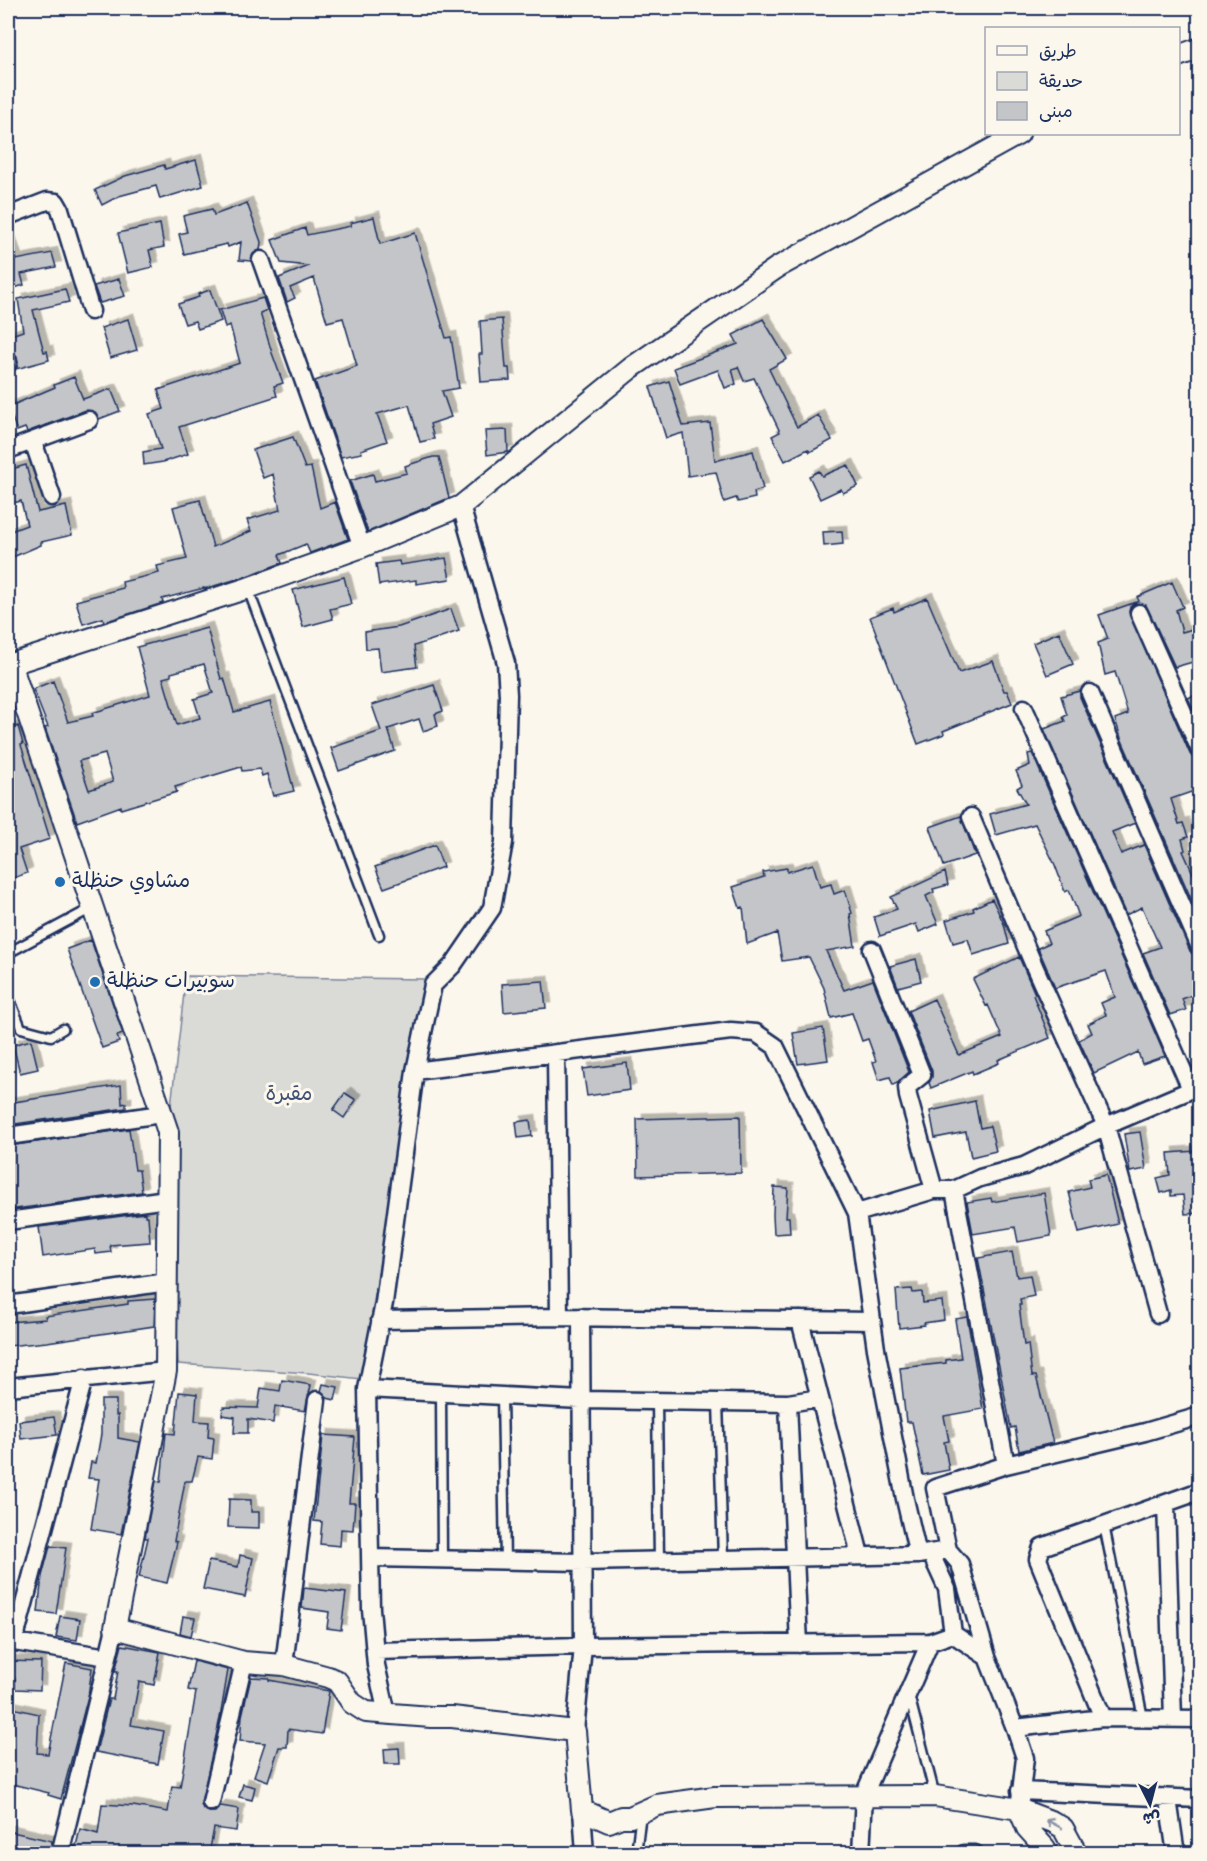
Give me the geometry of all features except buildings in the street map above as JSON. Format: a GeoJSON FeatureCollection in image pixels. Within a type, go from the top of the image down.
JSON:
{"type":"FeatureCollection","features":[{"type":"Feature","properties":{"kind":"street"},"geometry":{"type":"LineString","coordinates":[[1180,57],[1200,48]]}},
{"type":"Feature","properties":{"kind":"street"},"geometry":{"type":"LineString","coordinates":[[60,1854],[115,1628],[166,1371],[168,1132],[9,661],[248,588],[362,547],[461,506],[631,368],[778,267],[1017,135]]}},
{"type":"Feature","properties":{"kind":"street"},"geometry":{"type":"LineString","coordinates":[[8,216],[47,201],[56,202],[91,311]]}},
{"type":"Feature","properties":{"kind":"street"},"geometry":{"type":"LineString","coordinates":[[261,260],[362,547]]}},
{"type":"Feature","properties":{"kind":"street"},"geometry":{"type":"LineString","coordinates":[[8,450],[89,420]]}},
{"type":"Feature","properties":{"kind":"street"},"geometry":{"type":"LineString","coordinates":[[33,441],[52,497]]}},
{"type":"Feature","properties":{"kind":"street"},"geometry":{"type":"LineString","coordinates":[[387,1714],[375,1651],[370,1558],[366,1389],[380,1320],[415,1071],[433,985],[453,965],[492,908],[504,842],[508,695],[506,663],[461,506]]}},
{"type":"Feature","properties":{"kind":"street"},"geometry":{"type":"LineString","coordinates":[[1139,613],[1200,750]]}},
{"type":"Feature","properties":{"kind":"street"},"geometry":{"type":"LineString","coordinates":[[1090,693],[1200,947]]}},
{"type":"Feature","properties":{"kind":"street"},"geometry":{"type":"LineString","coordinates":[[857,1213],[933,1190],[954,1190],[980,1178],[1024,1166],[1106,1126],[1195,1087],[1107,894],[1086,854],[1024,708]]}},
{"type":"Feature","properties":{"kind":"street"},"geometry":{"type":"LineString","coordinates":[[971,817],[1035,968],[1106,1126],[1158,1314]]}},
{"type":"Feature","properties":{"kind":"street"},"geometry":{"type":"LineString","coordinates":[[872,950],[922,1075],[907,1087],[933,1190]]}},
{"type":"Feature","properties":{"kind":"street"},"geometry":{"type":"LineString","coordinates":[[415,1071],[731,1031],[756,1033],[774,1046],[857,1213],[872,1321],[905,1499],[925,1554],[947,1588],[953,1634],[987,1658]]}},
{"type":"Feature","properties":{"kind":"street"},"geometry":{"type":"LineString","coordinates":[[556,1053],[559,1317]]}},
{"type":"Feature","properties":{"kind":"street"},"geometry":{"type":"LineString","coordinates":[[8,1136],[161,1114]]}},
{"type":"Feature","properties":{"kind":"street"},"geometry":{"type":"LineString","coordinates":[[954,1190],[1006,1465]]}},
{"type":"Feature","properties":{"kind":"street"},"geometry":{"type":"LineString","coordinates":[[8,1221],[167,1199]]}},
{"type":"Feature","properties":{"kind":"street"},"geometry":{"type":"LineString","coordinates":[[8,1305],[167,1282]]}},
{"type":"Feature","properties":{"kind":"street"},"geometry":{"type":"LineString","coordinates":[[380,1320],[581,1317],[872,1321]]}},
{"type":"Feature","properties":{"kind":"street"},"geometry":{"type":"LineString","coordinates":[[581,1317],[583,1646],[575,1731],[585,1854]]}},
{"type":"Feature","properties":{"kind":"street"},"geometry":{"type":"LineString","coordinates":[[800,1320],[860,1556]]}},
{"type":"Feature","properties":{"kind":"street"},"geometry":{"type":"LineString","coordinates":[[8,1387],[166,1371]]}},
{"type":"Feature","properties":{"kind":"street"},"geometry":{"type":"LineString","coordinates":[[84,1378],[11,1642],[108,1657]]}},
{"type":"Feature","properties":{"kind":"street"},"geometry":{"type":"LineString","coordinates":[[366,1389],[581,1400],[788,1403],[820,1398]]}},
{"type":"Feature","properties":{"kind":"street"},"geometry":{"type":"LineString","coordinates":[[285,1665],[317,1400]]}},
{"type":"Feature","properties":{"kind":"street"},"geometry":{"type":"LineString","coordinates":[[788,1403],[799,1644]]}},
{"type":"Feature","properties":{"kind":"street"},"geometry":{"type":"LineString","coordinates":[[1046,1854],[1045,1848],[1027,1828],[1019,1800],[1025,1758],[987,1658],[960,1564],[948,1550],[935,1488],[1006,1465],[1145,1432],[1200,1416]]}},
{"type":"Feature","properties":{"kind":"street"},"geometry":{"type":"LineString","coordinates":[[1103,1718],[1038,1559],[1042,1548],[1200,1491]]}},
{"type":"Feature","properties":{"kind":"street"},"geometry":{"type":"LineString","coordinates":[[1166,1503],[1173,1719]]}},
{"type":"Feature","properties":{"kind":"street"},"geometry":{"type":"LineString","coordinates":[[370,1558],[658,1561],[925,1554],[948,1550]]}},
{"type":"Feature","properties":{"kind":"street"},"geometry":{"type":"LineString","coordinates":[[115,1628],[244,1662],[285,1665],[337,1681],[352,1703],[366,1712],[452,1717],[575,1731]]}},
{"type":"Feature","properties":{"kind":"street"},"geometry":{"type":"LineString","coordinates":[[375,1651],[930,1642],[953,1634]]}},
{"type":"Feature","properties":{"kind":"street"},"geometry":{"type":"LineString","coordinates":[[861,1854],[864,1795],[930,1642]]}},
{"type":"Feature","properties":{"kind":"street"},"geometry":{"type":"LineString","coordinates":[[211,1802],[244,1662]]}},
{"type":"Feature","properties":{"kind":"street"},"geometry":{"type":"LineString","coordinates":[[1015,1728],[1103,1718],[1200,1719]]}},
{"type":"Feature","properties":{"kind":"street"},"geometry":{"type":"LineString","coordinates":[[582,1810],[609,1822],[657,1805],[715,1797],[864,1795],[1019,1800],[1200,1799]]}},
{"type":"Feature","properties":{"kind":"street"},"geometry":{"type":"LineString","coordinates":[[1168,1799],[1175,1846],[1179,1854]]}},
{"type":"Feature","properties":{"kind":"street"},"geometry":{"type":"LineString","coordinates":[[1019,1800],[1063,1828],[1077,1854]]}},
{"type":"Feature","properties":{"kind":"street"},"geometry":{"type":"LineString","coordinates":[[964,1854],[975,1854]]}},
{"type":"Feature","properties":{"kind":"lane"},"geometry":{"type":"LineString","coordinates":[[248,588],[379,935]]}},
{"type":"Feature","properties":{"kind":"lane"},"geometry":{"type":"LineString","coordinates":[[8,953],[93,908]]}},
{"type":"Feature","properties":{"kind":"lane"},"geometry":{"type":"LineString","coordinates":[[8,995],[21,1028],[51,1036],[63,1029]]}},
{"type":"Feature","properties":{"kind":"lane"},"geometry":{"type":"LineString","coordinates":[[441,1393],[442,1560]]}},
{"type":"Feature","properties":{"kind":"lane"},"geometry":{"type":"LineString","coordinates":[[502,1396],[505,1561]]}},
{"type":"Feature","properties":{"kind":"lane"},"geometry":{"type":"LineString","coordinates":[[657,1401],[658,1561]]}},
{"type":"Feature","properties":{"kind":"lane"},"geometry":{"type":"LineString","coordinates":[[718,1402],[723,1559]]}},
{"type":"Feature","properties":{"kind":"lane"},"geometry":{"type":"LineString","coordinates":[[1104,1525],[1143,1718]]}},
{"type":"Feature","properties":{"kind":"lane"},"geometry":{"type":"LineString","coordinates":[[908,1692],[935,1796]]}},
{"type":"Feature","properties":{"kind":"lane"},"geometry":{"type":"LineString","coordinates":[[636,1854],[641,1812]]}},
{"type":"Feature","properties":{"kind":"green space","name":"مقبرة"},"geometry":{"type":"Polygon","coordinates":[[[186,976],[424,979],[362,1379],[178,1364],[168,1132],[186,976]]]}},
{"type":"Feature","properties":{"kind":"place","name":"مشاوي حنظلة"},"geometry":{"type":"Point","coordinates":[60,882]}},
{"type":"Feature","properties":{"kind":"place","name":"سوبيرات حنظلة"},"geometry":{"type":"Point","coordinates":[95,982]}}]}
